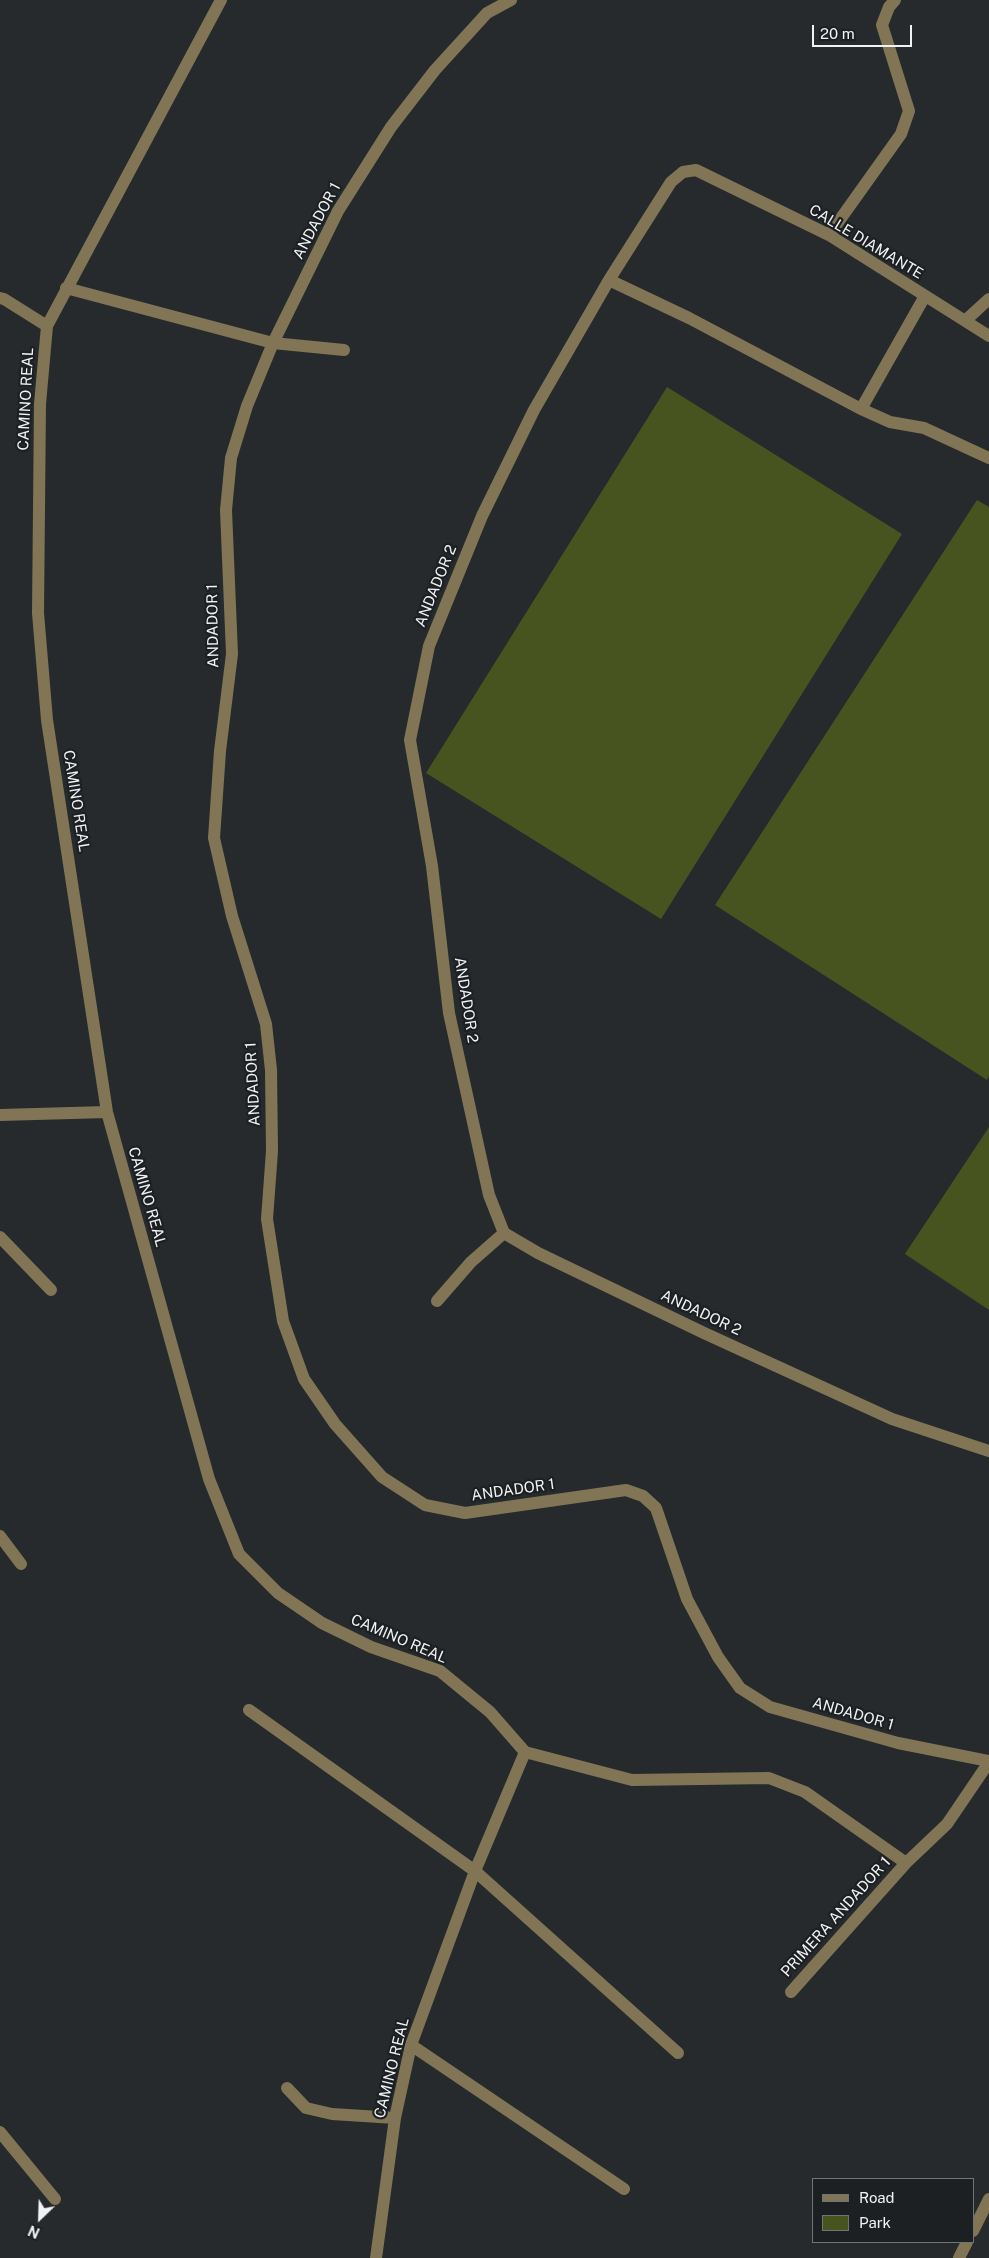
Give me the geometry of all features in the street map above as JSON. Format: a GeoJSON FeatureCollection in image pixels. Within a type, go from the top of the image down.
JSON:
{"type":"FeatureCollection","features":[{"type":"Feature","properties":{"kind":"street","name":"CAMINO REAL"},"geometry":{"type":"LineString","coordinates":[[221,0],[47,326],[40,404],[38,613],[47,720],[107,1112],[209,1479],[238,1554],[278,1593],[322,1623],[372,1647],[440,1671],[490,1712],[525,1752],[475,1871],[411,2045],[394,2118],[376,2258]]}},
{"type":"Feature","properties":{"kind":"street","name":"ANDADOR 1"},"geometry":{"type":"LineString","coordinates":[[512,0],[487,13],[435,70],[391,127],[338,211],[273,343],[247,406],[231,458],[226,510],[232,654],[220,751],[214,838],[232,916],[266,1024],[271,1070],[272,1151],[267,1218],[283,1321],[304,1379],[335,1424],[382,1477],[425,1505],[465,1513],[626,1490],[643,1496],[656,1508],[687,1599],[718,1657],[740,1688],[770,1708],[898,1743],[989,1762]]}},
{"type":"Feature","properties":{"kind":"street"},"geometry":{"type":"LineString","coordinates":[[829,235],[900,134],[909,111],[882,26],[889,7],[895,0]]}},
{"type":"Feature","properties":{"kind":"street","name":"CALLE DIAMANTE"},"geometry":{"type":"LineString","coordinates":[[696,170],[829,235],[989,336]]}},
{"type":"Feature","properties":{"kind":"street","name":"ANDADOR 2"},"geometry":{"type":"LineString","coordinates":[[696,170],[683,172],[671,182],[610,280],[534,410],[482,516],[429,646],[410,740],[432,866],[449,1014],[489,1195],[504,1233],[538,1253],[695,1329],[892,1419],[989,1450]]}},
{"type":"Feature","properties":{"kind":"street"},"geometry":{"type":"LineString","coordinates":[[610,280],[689,318],[861,409],[890,422],[924,428],[989,458]]}},
{"type":"Feature","properties":{"kind":"street"},"geometry":{"type":"LineString","coordinates":[[66,288],[273,343],[344,350]]}},
{"type":"Feature","properties":{"kind":"street"},"geometry":{"type":"LineString","coordinates":[[861,409],[925,296]]}},
{"type":"Feature","properties":{"kind":"street"},"geometry":{"type":"LineString","coordinates":[[0,298],[47,326]]}},
{"type":"Feature","properties":{"kind":"street"},"geometry":{"type":"LineString","coordinates":[[966,320],[989,298]]}},
{"type":"Feature","properties":{"kind":"street"},"geometry":{"type":"LineString","coordinates":[[0,1115],[107,1112]]}},
{"type":"Feature","properties":{"kind":"street"},"geometry":{"type":"LineString","coordinates":[[437,1301],[471,1262],[504,1233]]}},
{"type":"Feature","properties":{"kind":"street"},"geometry":{"type":"LineString","coordinates":[[0,1237],[51,1290]]}},
{"type":"Feature","properties":{"kind":"street"},"geometry":{"type":"LineString","coordinates":[[0,1536],[21,1564]]}},
{"type":"Feature","properties":{"kind":"street"},"geometry":{"type":"LineString","coordinates":[[249,1710],[475,1871],[678,2052]]}},
{"type":"Feature","properties":{"kind":"street"},"geometry":{"type":"LineString","coordinates":[[525,1752],[632,1780],[769,1778],[805,1792],[906,1863]]}},
{"type":"Feature","properties":{"kind":"street","name":"PRIMERA ANDADOR 1"},"geometry":{"type":"LineString","coordinates":[[791,1992],[906,1863],[947,1824],[989,1762]]}},
{"type":"Feature","properties":{"kind":"street"},"geometry":{"type":"LineString","coordinates":[[411,2045],[624,2189]]}},
{"type":"Feature","properties":{"kind":"street"},"geometry":{"type":"LineString","coordinates":[[287,2088],[306,2108],[332,2114],[394,2118]]}},
{"type":"Feature","properties":{"kind":"street"},"geometry":{"type":"LineString","coordinates":[[0,2132],[54,2199]]}},
{"type":"Feature","properties":{"kind":"street"},"geometry":{"type":"LineString","coordinates":[[974,2229],[989,2199]]}},
{"type":"Feature","properties":{"kind":"street"},"geometry":{"type":"LineString","coordinates":[[959,2258],[966,2243]]}},
{"type":"Feature","properties":{"kind":"green space"},"geometry":{"type":"Polygon","coordinates":[[[667,387],[902,534],[661,919],[426,773],[667,387]]]}},
{"type":"Feature","properties":{"kind":"green space"},"geometry":{"type":"Polygon","coordinates":[[[977,500],[989,507],[989,1076],[987,1080],[715,905],[977,500]]]}},
{"type":"Feature","properties":{"kind":"green space"},"geometry":{"type":"Polygon","coordinates":[[[989,1127],[989,1310],[905,1254],[989,1127]]]}}]}
